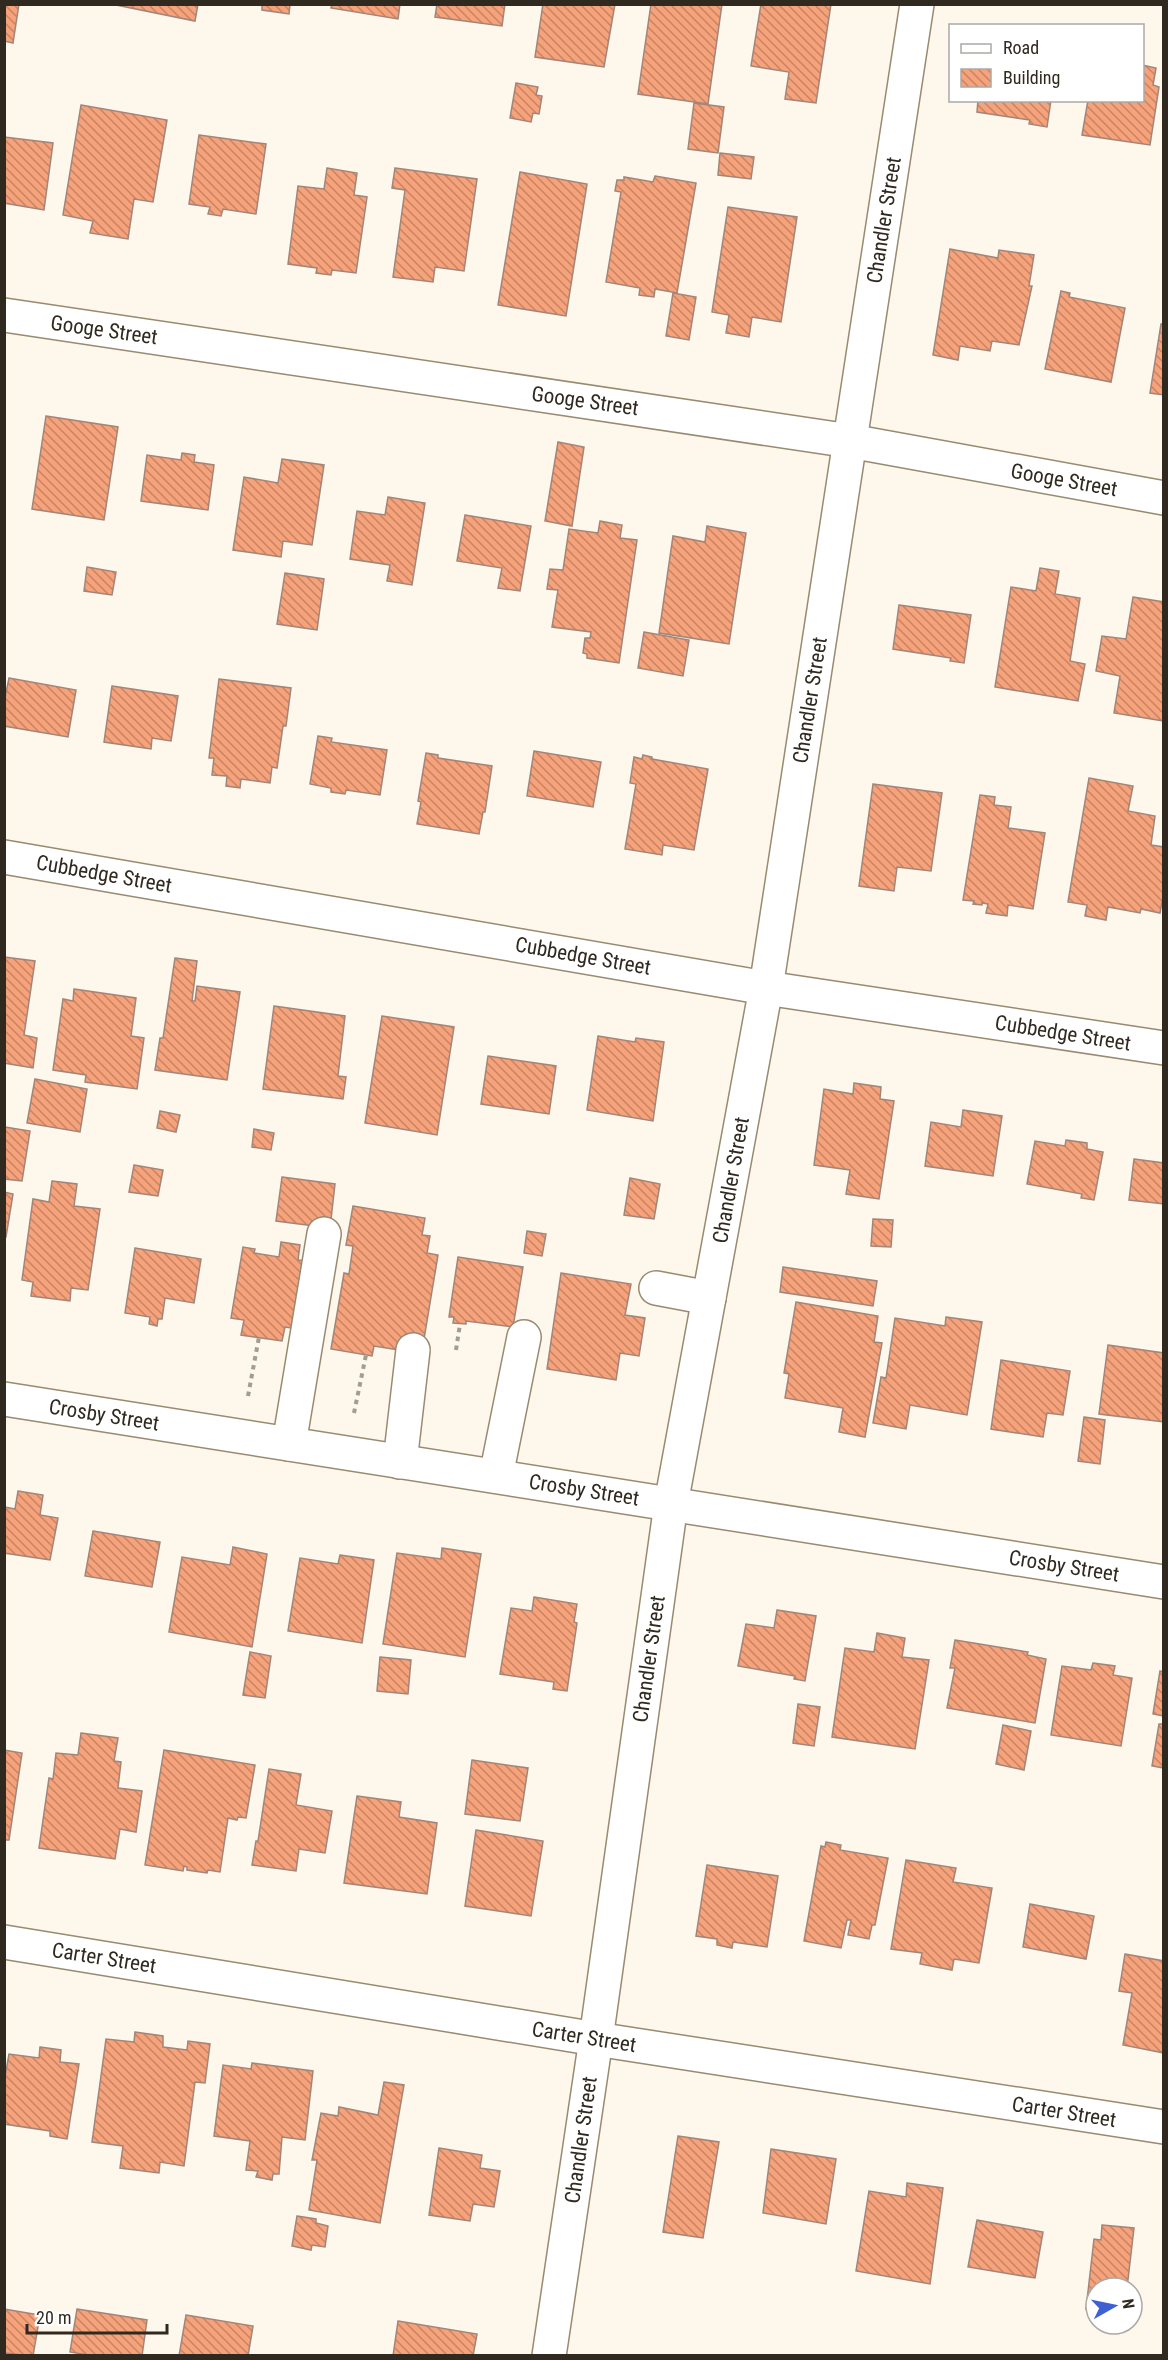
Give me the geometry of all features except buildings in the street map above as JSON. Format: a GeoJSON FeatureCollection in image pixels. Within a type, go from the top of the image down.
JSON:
{"type":"FeatureCollection","features":[{"type":"Feature","properties":{"kind":"street","name":"Chandler Street"},"geometry":{"type":"LineString","coordinates":[[549,2355],[671,1504],[766,988],[917,4]]}},
{"type":"Feature","properties":{"kind":"street","name":"Googe Street"},"geometry":{"type":"LineString","coordinates":[[4,315],[850,441],[1164,498]]}},
{"type":"Feature","properties":{"kind":"street","name":"Cubbedge Street"},"geometry":{"type":"LineString","coordinates":[[4,856],[766,988],[1164,1048]]}},
{"type":"Feature","properties":{"kind":"street"},"geometry":{"type":"LineString","coordinates":[[289,1444],[324,1234]]}},
{"type":"Feature","properties":{"kind":"street"},"geometry":{"type":"LineString","coordinates":[[656,1288],[709,1298]]}},
{"type":"Feature","properties":{"kind":"street"},"geometry":{"type":"LineString","coordinates":[[496,1476],[524,1338]]}},
{"type":"Feature","properties":{"kind":"street"},"geometry":{"type":"LineString","coordinates":[[400,1462],[413,1350]]}},
{"type":"Feature","properties":{"kind":"street","name":"Crosby Street"},"geometry":{"type":"LineString","coordinates":[[4,1400],[1164,1582]]}},
{"type":"Feature","properties":{"kind":"street","name":"Carter Street"},"geometry":{"type":"LineString","coordinates":[[4,1942],[596,2039],[1164,2127]]}},
{"type":"Feature","properties":{"kind":"path"},"geometry":{"type":"LineString","coordinates":[[240,1436],[259,1337]]}},
{"type":"Feature","properties":{"kind":"path"},"geometry":{"type":"LineString","coordinates":[[346,1453],[366,1355]]}}]}
